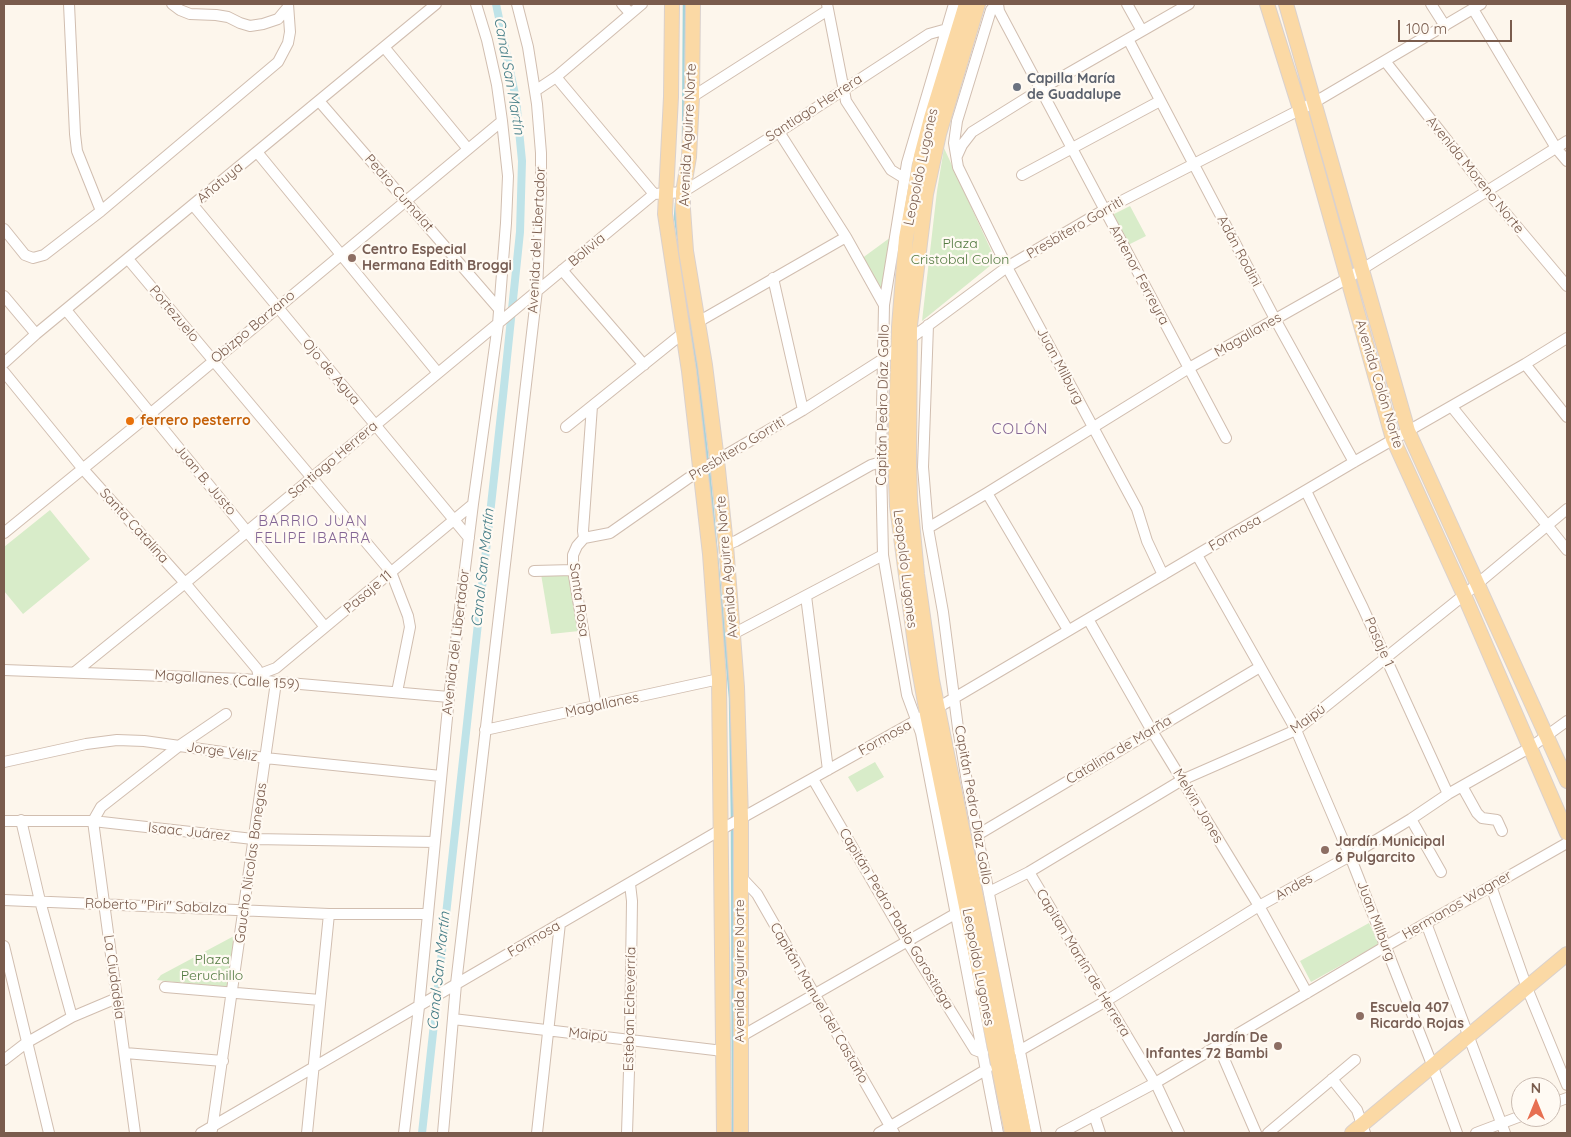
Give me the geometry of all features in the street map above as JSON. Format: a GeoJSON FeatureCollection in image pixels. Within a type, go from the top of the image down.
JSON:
{"type":"FeatureCollection","features":[{"type":"Feature","properties":{"kind":"main road","name":"Avenida Aguirre Norte"},"geometry":{"type":"LineString","coordinates":[[672,4],[671,97],[660,193],[684,334],[726,545],[737,687],[723,1051],[724,1133]]}},
{"type":"Feature","properties":{"kind":"main road","name":"Leopoldo Lugones"},"geometry":{"type":"LineString","coordinates":[[966,4],[921,156],[906,238],[898,348],[895,455],[897,506],[916,652],[927,714],[1012,1133]]}},
{"type":"Feature","properties":{"kind":"main road","name":"Leopoldo Lugones"},"geometry":{"type":"LineString","coordinates":[[978,4],[953,84],[931,165],[926,194],[910,325],[910,500],[917,574],[932,680],[927,714],[1024,1133]]}},
{"type":"Feature","properties":{"kind":"main road","name":"Avenida Colón Norte"},"geometry":{"type":"LineString","coordinates":[[1267,4],[1300,109],[1393,439],[1464,595],[1567,832]]}},
{"type":"Feature","properties":{"kind":"main road","name":"Avenida Colón Norte"},"geometry":{"type":"LineString","coordinates":[[1286,4],[1408,432],[1478,582],[1567,781]]}},
{"type":"Feature","properties":{"kind":"main road","name":"Avenida Aguirre Norte"},"geometry":{"type":"LineString","coordinates":[[694,5],[689,157],[683,192],[683,209],[686,251],[698,322],[709,465],[710,554],[731,824],[741,877],[741,1133]]}},
{"type":"Feature","properties":{"kind":"main road"},"geometry":{"type":"LineString","coordinates":[[1360,1130],[1567,954]]}},
{"type":"Feature","properties":{"kind":"street"},"geometry":{"type":"LineString","coordinates":[[69,4],[77,151],[101,212]]}},
{"type":"Feature","properties":{"kind":"street"},"geometry":{"type":"LineString","coordinates":[[172,4],[190,14],[216,14],[250,26],[278,19],[288,5]]}},
{"type":"Feature","properties":{"kind":"street","name":"Añatuya"},"geometry":{"type":"LineString","coordinates":[[4,363],[36,334],[436,4]]}},
{"type":"Feature","properties":{"kind":"street","name":"Avenida del Libertador"},"geometry":{"type":"LineString","coordinates":[[404,1133],[419,1007],[449,697],[468,538],[498,324],[506,223],[508,176],[502,121],[497,85],[487,40],[476,4]]}},
{"type":"Feature","properties":{"kind":"street","name":"Avenida del Libertador"},"geometry":{"type":"LineString","coordinates":[[443,1133],[456,984],[537,290],[541,152],[535,90],[528,47],[517,4]]}},
{"type":"Feature","properties":{"kind":"street"},"geometry":{"type":"LineString","coordinates":[[622,4],[630,13]]}},
{"type":"Feature","properties":{"kind":"street"},"geometry":{"type":"LineString","coordinates":[[535,90],[556,76],[642,4]]}},
{"type":"Feature","properties":{"kind":"street","name":"Capitán Pedro Díaz Gallo"},"geometry":{"type":"LineString","coordinates":[[954,4],[907,163],[884,305],[881,462],[883,555],[907,695],[927,714],[921,732],[998,1133]]}},
{"type":"Feature","properties":{"kind":"street","name":"Antenor Ferreyra"},"geometry":{"type":"LineString","coordinates":[[997,4],[1071,148],[1226,438]]}},
{"type":"Feature","properties":{"kind":"street","name":"Juan Milburg"},"geometry":{"type":"LineString","coordinates":[[997,4],[991,10],[957,121],[954,143],[958,167],[1007,267],[1138,509],[1147,541],[1162,575]]}},
{"type":"Feature","properties":{"kind":"street"},"geometry":{"type":"LineString","coordinates":[[1127,4],[1142,31]]}},
{"type":"Feature","properties":{"kind":"street"},"geometry":{"type":"LineString","coordinates":[[956,157],[962,144],[972,132],[1041,89],[1189,4]]}},
{"type":"Feature","properties":{"kind":"street"},"geometry":{"type":"LineString","coordinates":[[1431,4],[1445,26]]}},
{"type":"Feature","properties":{"kind":"street"},"geometry":{"type":"LineString","coordinates":[[4,229],[25,255],[33,258],[44,255],[101,212],[278,62],[284,53],[290,32],[288,5]]}},
{"type":"Feature","properties":{"kind":"street"},"geometry":{"type":"LineString","coordinates":[[1477,6],[1556,148],[1567,161]]}},
{"type":"Feature","properties":{"kind":"street","name":"Presbítero Gorriti"},"geometry":{"type":"LineString","coordinates":[[584,538],[610,533],[709,465],[883,359],[1007,267],[1104,210],[1315,102],[1477,6]]}},
{"type":"Feature","properties":{"kind":"street"},"geometry":{"type":"LineString","coordinates":[[692,97],[828,7],[846,101],[891,170],[904,178]]}},
{"type":"Feature","properties":{"kind":"street","name":"Santiago Herrera"},"geometry":{"type":"LineString","coordinates":[[683,192],[929,34],[947,29]]}},
{"type":"Feature","properties":{"kind":"street","name":"Adán Rodini"},"geometry":{"type":"LineString","coordinates":[[1128,39],[1275,319],[1354,462]]}},
{"type":"Feature","properties":{"kind":"street"},"geometry":{"type":"LineString","coordinates":[[384,47],[468,150]]}},
{"type":"Feature","properties":{"kind":"street","name":"Avenida Moreno Norte"},"geometry":{"type":"LineString","coordinates":[[1384,62],[1487,191],[1567,286]]}},
{"type":"Feature","properties":{"kind":"street"},"geometry":{"type":"LineString","coordinates":[[556,76],[660,193],[683,192]]}},
{"type":"Feature","properties":{"kind":"street","name":"Pedro Cumalat"},"geometry":{"type":"LineString","coordinates":[[319,100],[499,309]]}},
{"type":"Feature","properties":{"kind":"street"},"geometry":{"type":"LineString","coordinates":[[1022,175],[1160,101]]}},
{"type":"Feature","properties":{"kind":"street","name":"Obizpo Barzano"},"geometry":{"type":"LineString","coordinates":[[4,533],[502,121]]}},
{"type":"Feature","properties":{"kind":"street"},"geometry":{"type":"LineString","coordinates":[[779,132],[846,237],[884,305]]}},
{"type":"Feature","properties":{"kind":"street","name":"Magallanes"},"geometry":{"type":"LineString","coordinates":[[928,528],[1189,368],[1348,278],[1567,141]]}},
{"type":"Feature","properties":{"kind":"street"},"geometry":{"type":"LineString","coordinates":[[256,152],[438,373]]}},
{"type":"Feature","properties":{"kind":"street","name":"Bolivia"},"geometry":{"type":"LineString","coordinates":[[498,324],[537,290],[660,193]]}},
{"type":"Feature","properties":{"kind":"street","name":"Ojo de Agua"},"geometry":{"type":"LineString","coordinates":[[193,205],[468,538]]}},
{"type":"Feature","properties":{"kind":"street"},"geometry":{"type":"LineString","coordinates":[[698,322],[846,237]]}},
{"type":"Feature","properties":{"kind":"street","name":"Portezuelo"},"geometry":{"type":"LineString","coordinates":[[128,259],[391,572],[408,616],[410,627],[397,692]]}},
{"type":"Feature","properties":{"kind":"street"},"geometry":{"type":"LineString","coordinates":[[562,270],[644,365]]}},
{"type":"Feature","properties":{"kind":"street"},"geometry":{"type":"LineString","coordinates":[[773,278],[802,410]]}},
{"type":"Feature","properties":{"kind":"street"},"geometry":{"type":"LineString","coordinates":[[6,303],[36,334]]}},
{"type":"Feature","properties":{"kind":"street","name":"Juan B. Justo"},"geometry":{"type":"LineString","coordinates":[[66,310],[325,627]]}},
{"type":"Feature","properties":{"kind":"street","name":"Santiago Herrera"},"geometry":{"type":"LineString","coordinates":[[75,672],[498,324]]}},
{"type":"Feature","properties":{"kind":"street","name":"Capitán Pedro Díaz Gallo"},"geometry":{"type":"LineString","coordinates":[[928,325],[923,467],[928,528],[943,612],[967,782],[1036,1133]]}},
{"type":"Feature","properties":{"kind":"street"},"geometry":{"type":"LineString","coordinates":[[566,427],[684,334]]}},
{"type":"Feature","properties":{"kind":"street","name":"Formosa"},"geometry":{"type":"LineString","coordinates":[[201,1133],[212,1130],[313,1068],[560,923],[927,714],[1567,338]]}},
{"type":"Feature","properties":{"kind":"street"},"geometry":{"type":"LineString","coordinates":[[1525,364],[1567,417]]}},
{"type":"Feature","properties":{"kind":"street","name":"Santa Catalina"},"geometry":{"type":"LineString","coordinates":[[4,372],[83,469],[185,583],[260,678]]}},
{"type":"Feature","properties":{"kind":"street","name":"Santa Rosa"},"geometry":{"type":"LineString","coordinates":[[592,406],[584,538],[573,554],[573,570],[596,706]]}},
{"type":"Feature","properties":{"kind":"street"},"geometry":{"type":"LineString","coordinates":[[1452,406],[1567,550]]}},
{"type":"Feature","properties":{"kind":"street"},"geometry":{"type":"LineString","coordinates":[[726,545],[736,542],[871,465],[881,462]]}},
{"type":"Feature","properties":{"kind":"street","name":"Pasaje 1"},"geometry":{"type":"LineString","coordinates":[[1306,491],[1386,658],[1448,794]]}},
{"type":"Feature","properties":{"kind":"street"},"geometry":{"type":"LineString","coordinates":[[987,493],[1068,630]]}},
{"type":"Feature","properties":{"kind":"street","name":"Pasaje 11"},"geometry":{"type":"LineString","coordinates":[[260,678],[276,668],[473,504]]}},
{"type":"Feature","properties":{"kind":"street","name":"Maipú"},"geometry":{"type":"LineString","coordinates":[[989,892],[1029,872],[1182,780],[1296,730],[1464,595],[1567,509]]}},
{"type":"Feature","properties":{"kind":"street"},"geometry":{"type":"LineString","coordinates":[[733,634],[883,555]]}},
{"type":"Feature","properties":{"kind":"street","name":"Juan Milburg"},"geometry":{"type":"LineString","coordinates":[[1197,555],[1296,730],[1386,946],[1457,1133]]}},
{"type":"Feature","properties":{"kind":"street"},"geometry":{"type":"LineString","coordinates":[[534,571],[573,570]]}},
{"type":"Feature","properties":{"kind":"street"},"geometry":{"type":"LineString","coordinates":[[806,596],[828,770]]}},
{"type":"Feature","properties":{"kind":"street","name":"Melvin Jones"},"geometry":{"type":"LineString","coordinates":[[1088,619],[1152,731],[1259,906],[1307,992]]}},
{"type":"Feature","properties":{"kind":"street","name":"Catalina de Marña"},"geometry":{"type":"LineString","coordinates":[[978,834],[1260,667]]}},
{"type":"Feature","properties":{"kind":"street","name":"Magallanes (Calle 159)"},"geometry":{"type":"LineString","coordinates":[[4,670],[260,678],[276,682],[449,697]]}},
{"type":"Feature","properties":{"kind":"street","name":"Magallanes"},"geometry":{"type":"LineString","coordinates":[[485,730],[719,679]]}},
{"type":"Feature","properties":{"kind":"street","name":"Gaucho Nicolas Banegas"},"geometry":{"type":"LineString","coordinates":[[212,1130],[233,994],[276,682]]}},
{"type":"Feature","properties":{"kind":"street"},"geometry":{"type":"LineString","coordinates":[[94,821],[101,807],[179,746],[226,714]]}},
{"type":"Feature","properties":{"kind":"street","name":"Andes"},"geometry":{"type":"LineString","coordinates":[[1019,1051],[1106,1001],[1259,906],[1350,856],[1448,794],[1531,747],[1567,721]]}},
{"type":"Feature","properties":{"kind":"street","name":"Jorge Véliz"},"geometry":{"type":"LineString","coordinates":[[4,762],[86,744],[116,740],[144,741],[265,758],[441,776]]}},
{"type":"Feature","properties":{"kind":"street","name":"Capitán Pedro Pablo Gorostiaga"},"geometry":{"type":"LineString","coordinates":[[813,779],[907,941],[975,1050],[983,1053]]}},
{"type":"Feature","properties":{"kind":"street"},"geometry":{"type":"LineString","coordinates":[[1462,786],[1477,813],[1482,818],[1497,820],[1502,831]]}},
{"type":"Feature","properties":{"kind":"street"},"geometry":{"type":"LineString","coordinates":[[1411,819],[1441,872]]}},
{"type":"Feature","properties":{"kind":"street"},"geometry":{"type":"LineString","coordinates":[[21,820],[40,901],[72,1018]]}},
{"type":"Feature","properties":{"kind":"street","name":"Isaac Juárez"},"geometry":{"type":"LineString","coordinates":[[4,821],[94,821],[253,839],[435,842]]}},
{"type":"Feature","properties":{"kind":"street","name":"La Ciudadela"},"geometry":{"type":"LineString","coordinates":[[94,821],[135,1133]]}},
{"type":"Feature","properties":{"kind":"street","name":"Hermanos Wagner"},"geometry":{"type":"LineString","coordinates":[[1062,1133],[1155,1083],[1307,992],[1567,843]]}},
{"type":"Feature","properties":{"kind":"street","name":"Capitan Martín de Herrera"},"geometry":{"type":"LineString","coordinates":[[1029,872],[1155,1083],[1179,1133]]}},
{"type":"Feature","properties":{"kind":"street","name":"Capitán Manuel del Castaño"},"geometry":{"type":"LineString","coordinates":[[741,877],[757,894],[892,1130]]}},
{"type":"Feature","properties":{"kind":"street","name":"Esteban Echeverría"},"geometry":{"type":"LineString","coordinates":[[627,1133],[632,901],[630,884]]}},
{"type":"Feature","properties":{"kind":"street"},"geometry":{"type":"LineString","coordinates":[[1491,886],[1527,988],[1567,1085]]}},
{"type":"Feature","properties":{"kind":"street","name":"Roberto \"Piri\" Sabalza"},"geometry":{"type":"LineString","coordinates":[[4,900],[329,914],[428,914]]}},
{"type":"Feature","properties":{"kind":"street"},"geometry":{"type":"LineString","coordinates":[[307,1133],[329,914]]}},
{"type":"Feature","properties":{"kind":"street"},"geometry":{"type":"LineString","coordinates":[[740,1036],[955,914]]}},
{"type":"Feature","properties":{"kind":"street"},"geometry":{"type":"LineString","coordinates":[[537,1133],[560,923]]}},
{"type":"Feature","properties":{"kind":"street"},"geometry":{"type":"LineString","coordinates":[[1426,923],[1503,1128],[1476,1133]]}},
{"type":"Feature","properties":{"kind":"street"},"geometry":{"type":"LineString","coordinates":[[4,946],[5,961],[49,1133]]}},
{"type":"Feature","properties":{"kind":"street"},"geometry":{"type":"LineString","coordinates":[[165,987],[320,1000]]}},
{"type":"Feature","properties":{"kind":"street"},"geometry":{"type":"LineString","coordinates":[[4,1060],[26,1044],[72,1018],[117,998]]}},
{"type":"Feature","properties":{"kind":"street","name":"Maipú"},"geometry":{"type":"LineString","coordinates":[[453,1019],[723,1051]]}},
{"type":"Feature","properties":{"kind":"street"},"geometry":{"type":"LineString","coordinates":[[1218,1045],[1256,1133]]}},
{"type":"Feature","properties":{"kind":"street"},"geometry":{"type":"LineString","coordinates":[[125,1054],[223,1061]]}},
{"type":"Feature","properties":{"kind":"street"},"geometry":{"type":"LineString","coordinates":[[1268,1133],[1355,1060]]}},
{"type":"Feature","properties":{"kind":"street"},"geometry":{"type":"LineString","coordinates":[[879,1133],[892,1130],[987,1069]]}},
{"type":"Feature","properties":{"kind":"street"},"geometry":{"type":"LineString","coordinates":[[1332,1079],[1357,1110],[1360,1130]]}},
{"type":"Feature","properties":{"kind":"street"},"geometry":{"type":"LineString","coordinates":[[1094,1115],[1100,1133]]}},
{"type":"Feature","properties":{"kind":"green space","name":"Plaza Cristobal Colon"},"geometry":{"type":"Polygon","coordinates":[[[944,148],[996,261],[922,321],[937,191],[944,148]]]}},
{"type":"Feature","properties":{"kind":"green space"},"geometry":{"type":"Polygon","coordinates":[[[1130,206],[1146,236],[1128,245],[1112,215],[1130,206]]]}},
{"type":"Feature","properties":{"kind":"green space"},"geometry":{"type":"Polygon","coordinates":[[[891,237],[882,295],[861,259],[891,237]]]}},
{"type":"Feature","properties":{"kind":"green space"},"geometry":{"type":"Polygon","coordinates":[[[50,510],[90,559],[23,614],[4,591],[4,547],[50,510]]]}},
{"type":"Feature","properties":{"kind":"green space"},"geometry":{"type":"Polygon","coordinates":[[[570,573],[579,631],[551,634],[541,574],[570,573]]]}},
{"type":"Feature","properties":{"kind":"green space"},"geometry":{"type":"Polygon","coordinates":[[[875,762],[884,777],[857,792],[848,777],[875,762]]]}},
{"type":"Feature","properties":{"kind":"green space"},"geometry":{"type":"Polygon","coordinates":[[[1369,923],[1379,944],[1311,982],[1300,961],[1369,923]]]}},
{"type":"Feature","properties":{"kind":"green space","name":"Plaza Peruchillo"},"geometry":{"type":"Polygon","coordinates":[[[234,936],[228,988],[157,980],[161,975],[234,936]]]}},
{"type":"Feature","properties":{"kind":"waterway","name":"Canal San Martín"},"geometry":{"type":"LineString","coordinates":[[422,1133],[520,232],[522,161],[516,99],[496,4]]}},
{"type":"Feature","properties":{"kind":"waterway"},"geometry":{"type":"LineString","coordinates":[[683,147],[684,4]]}},
{"type":"Feature","properties":{"kind":"waterway"},"geometry":{"type":"LineString","coordinates":[[676,203],[675,217],[679,247]]}},
{"type":"Feature","properties":{"kind":"waterway"},"geometry":{"type":"LineString","coordinates":[[685,287],[698,373],[708,463]]}},
{"type":"Feature","properties":{"kind":"waterway"},"geometry":{"type":"LineString","coordinates":[[709,468],[730,698],[732,819]]}},
{"type":"Feature","properties":{"kind":"waterway"},"geometry":{"type":"LineString","coordinates":[[732,827],[733,1133]]}},
{"type":"Feature","properties":{"kind":"place","name":"Capilla María de Guadalupe"},"geometry":{"type":"Point","coordinates":[1017,87]}},
{"type":"Feature","properties":{"kind":"place","name":"Centro Especial Hermana Edith Broggi"},"geometry":{"type":"Point","coordinates":[352,258]}},
{"type":"Feature","properties":{"kind":"place","name":"ferrero pesterro"},"geometry":{"type":"Point","coordinates":[130,421]}},
{"type":"Feature","properties":{"kind":"place","name":"Jardín Municipal 6 Pulgarcito"},"geometry":{"type":"Point","coordinates":[1325,850]}},
{"type":"Feature","properties":{"kind":"place","name":"Escuela 407 Ricardo Rojas"},"geometry":{"type":"Point","coordinates":[1360,1016]}},
{"type":"Feature","properties":{"kind":"place","name":"Jardín De Infantes 72 Bambi"},"geometry":{"type":"Point","coordinates":[1278,1046]}},
{"type":"Feature","properties":{"kind":"district","name":"COLÓN"},"geometry":{"type":"Point","coordinates":[1020,429]}},
{"type":"Feature","properties":{"kind":"district","name":"BARRIO JUAN FELIPE IBARRA"},"geometry":{"type":"Point","coordinates":[313,530]}}]}
